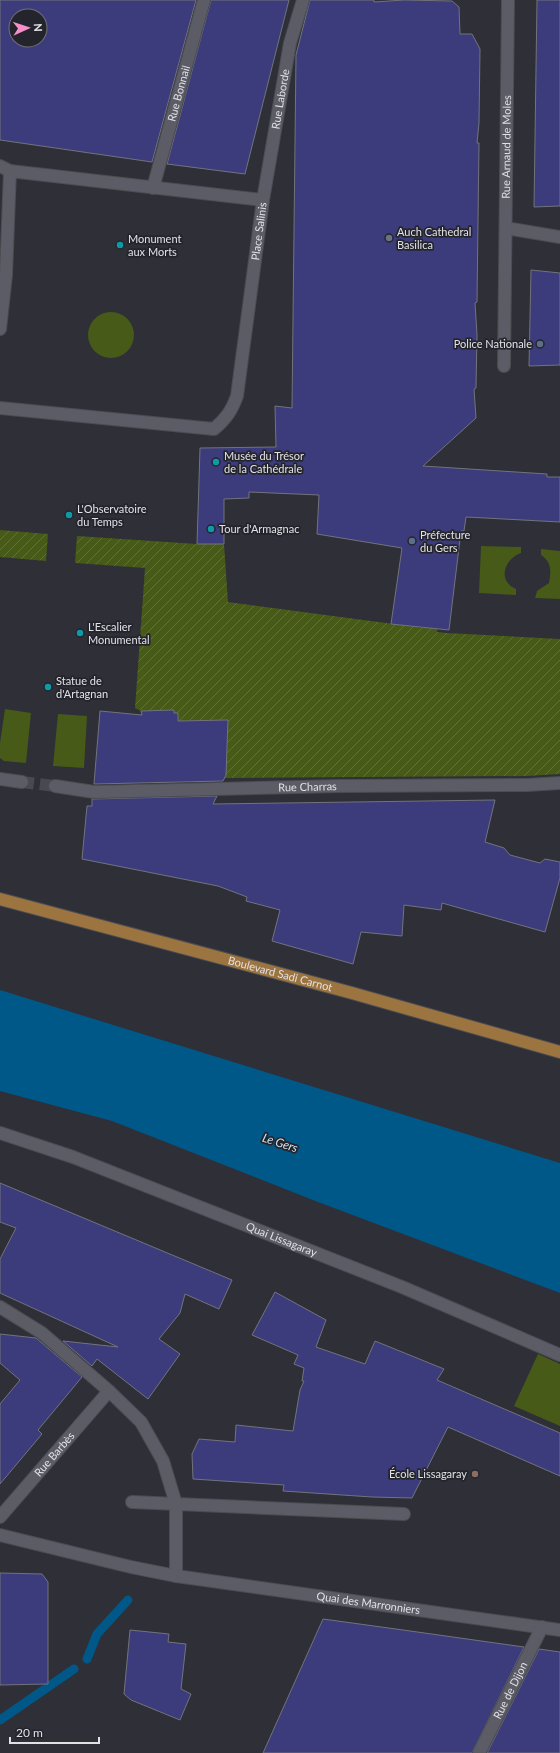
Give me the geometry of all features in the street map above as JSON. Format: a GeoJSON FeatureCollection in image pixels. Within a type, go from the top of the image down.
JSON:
{"type":"FeatureCollection","features":[{"type":"Feature","properties":{"kind":"main road","name":"Boulevard Sadi Carnot"},"geometry":{"type":"LineString","coordinates":[[0,899],[352,993],[560,1052]]}},
{"type":"Feature","properties":{"kind":"street","name":"Rue Bonnail"},"geometry":{"type":"LineString","coordinates":[[153,188],[204,0]]}},
{"type":"Feature","properties":{"kind":"street","name":"Rue Laborde"},"geometry":{"type":"LineString","coordinates":[[263,200],[290,43],[303,0]]}},
{"type":"Feature","properties":{"kind":"street","name":"Rue Arnaud de Moles"},"geometry":{"type":"LineString","coordinates":[[504,366],[508,0]]}},
{"type":"Feature","properties":{"kind":"street","name":"Place Salinis"},"geometry":{"type":"LineString","coordinates":[[0,329],[3,275],[5,168],[153,188],[263,200],[237,396],[232,409],[224,420],[214,429],[0,408]]}},
{"type":"Feature","properties":{"kind":"street"},"geometry":{"type":"LineString","coordinates":[[506,228],[560,237]]}},
{"type":"Feature","properties":{"kind":"street"},"geometry":{"type":"LineString","coordinates":[[0,779],[22,782]]}},
{"type":"Feature","properties":{"kind":"street","name":"Rue Charras"},"geometry":{"type":"LineString","coordinates":[[55,786],[94,792],[339,786],[528,785],[560,783]]}},
{"type":"Feature","properties":{"kind":"street","name":"Quai Lissagaray"},"geometry":{"type":"LineString","coordinates":[[0,1133],[87,1162],[402,1287],[560,1355]]}},
{"type":"Feature","properties":{"kind":"street"},"geometry":{"type":"LineString","coordinates":[[0,1307],[42,1333],[109,1391],[141,1422],[163,1461],[176,1504],[176,1576]]}},
{"type":"Feature","properties":{"kind":"street","name":"Rue Barbès"},"geometry":{"type":"LineString","coordinates":[[0,1517],[109,1391]]}},
{"type":"Feature","properties":{"kind":"street"},"geometry":{"type":"LineString","coordinates":[[132,1502],[404,1514]]}},
{"type":"Feature","properties":{"kind":"street","name":"Quai des Marronniers"},"geometry":{"type":"LineString","coordinates":[[0,1535],[131,1567],[176,1576],[560,1630]]}},
{"type":"Feature","properties":{"kind":"street","name":"Rue de Dijon"},"geometry":{"type":"LineString","coordinates":[[479,1753],[542,1627]]}},
{"type":"Feature","properties":{"kind":"green space"},"geometry":{"type":"Polygon","coordinates":[[[106,312],[116,312],[124,316],[130,322],[134,330],[134,340],[130,348],[124,354],[116,358],[106,358],[98,354],[92,348],[88,340],[88,330],[92,322],[98,316],[106,312]]]}},
{"type":"Feature","properties":{"kind":"green space"},"geometry":{"type":"Polygon","coordinates":[[[0,530],[48,534],[46,561],[0,557],[0,530]]]}},
{"type":"Feature","properties":{"kind":"green space"},"geometry":{"type":"Polygon","coordinates":[[[77,536],[197,544],[224,544],[228,602],[424,628],[425,625],[438,627],[437,632],[560,639],[560,774],[527,776],[225,778],[227,720],[178,721],[178,713],[174,713],[174,710],[141,711],[135,708],[145,568],[75,563],[77,536]]]}},
{"type":"Feature","properties":{"kind":"green space"},"geometry":{"type":"Polygon","coordinates":[[[481,546],[521,547],[521,553],[510,560],[505,570],[506,581],[516,589],[516,595],[479,593],[481,546]]]}},
{"type":"Feature","properties":{"kind":"green space"},"geometry":{"type":"Polygon","coordinates":[[[541,549],[560,551],[560,599],[535,598],[537,591],[549,583],[550,579],[549,564],[541,555],[541,549]]]}},
{"type":"Feature","properties":{"kind":"green space"},"geometry":{"type":"Polygon","coordinates":[[[5,709],[31,713],[26,763],[4,761],[0,758],[0,743],[5,709]]]}},
{"type":"Feature","properties":{"kind":"green space"},"geometry":{"type":"Polygon","coordinates":[[[58,714],[87,716],[84,768],[53,766],[58,714]]]}},
{"type":"Feature","properties":{"kind":"green space"},"geometry":{"type":"Polygon","coordinates":[[[538,1354],[560,1364],[560,1426],[514,1406],[538,1354]]]}},
{"type":"Feature","properties":{"kind":"water","name":"Le Gers"},"geometry":{"type":"Polygon","coordinates":[[[0,990],[560,1163],[560,1293],[318,1202],[112,1121],[0,1091],[0,990]]]}},
{"type":"Feature","properties":{"kind":"building"},"geometry":{"type":"Polygon","coordinates":[[[0,0],[196,0],[152,162],[0,140],[0,0]]]}},
{"type":"Feature","properties":{"kind":"building"},"geometry":{"type":"Polygon","coordinates":[[[211,0],[289,0],[245,174],[167,164],[211,0]]]}},
{"type":"Feature","properties":{"kind":"building","name":"Auch Cathedral Basilica"},"geometry":{"type":"Polygon","coordinates":[[[310,0],[374,0],[374,2],[404,0],[452,1],[459,7],[460,34],[472,34],[480,49],[479,123],[477,143],[479,143],[477,302],[475,303],[477,335],[476,388],[474,389],[476,418],[423,466],[547,474],[547,477],[560,477],[560,522],[466,517],[464,531],[461,531],[449,630],[391,624],[402,548],[317,534],[319,495],[249,492],[249,498],[224,499],[224,544],[197,544],[200,448],[276,447],[275,406],[292,408],[296,55],[310,0]]]}},
{"type":"Feature","properties":{"kind":"building"},"geometry":{"type":"Polygon","coordinates":[[[537,0],[560,0],[560,206],[534,207],[537,0]]]}},
{"type":"Feature","properties":{"kind":"building"},"geometry":{"type":"Polygon","coordinates":[[[531,270],[560,273],[560,365],[529,366],[531,270]]]}},
{"type":"Feature","properties":{"kind":"building"},"geometry":{"type":"Polygon","coordinates":[[[174,710],[174,713],[178,713],[178,721],[228,720],[226,775],[223,781],[94,784],[100,711],[142,715],[141,711],[174,710]]]}},
{"type":"Feature","properties":{"kind":"building"},"geometry":{"type":"Polygon","coordinates":[[[217,796],[213,804],[495,800],[485,842],[504,848],[510,855],[540,863],[545,859],[560,862],[560,878],[545,932],[442,903],[441,910],[404,905],[402,936],[361,932],[353,964],[272,941],[280,910],[246,901],[247,897],[218,886],[82,859],[87,806],[92,806],[92,799],[217,796]]]}},
{"type":"Feature","properties":{"kind":"building"},"geometry":{"type":"Polygon","coordinates":[[[0,1183],[232,1280],[219,1309],[185,1294],[180,1313],[159,1339],[180,1354],[148,1399],[97,1359],[92,1366],[63,1341],[118,1347],[0,1293],[0,1259],[16,1228],[0,1222],[0,1183]]]}},
{"type":"Feature","properties":{"kind":"building"},"geometry":{"type":"Polygon","coordinates":[[[275,1292],[326,1320],[316,1347],[365,1364],[375,1341],[444,1369],[437,1380],[560,1433],[560,1476],[448,1427],[412,1498],[283,1491],[284,1485],[193,1479],[192,1454],[199,1439],[235,1442],[236,1425],[293,1431],[300,1390],[304,1381],[302,1381],[304,1368],[294,1364],[298,1355],[252,1335],[275,1292]]]}},
{"type":"Feature","properties":{"kind":"building"},"geometry":{"type":"Polygon","coordinates":[[[0,1334],[36,1338],[82,1377],[38,1430],[42,1434],[0,1484],[0,1404],[20,1380],[0,1363],[0,1334]]]}},
{"type":"Feature","properties":{"kind":"building"},"geometry":{"type":"Polygon","coordinates":[[[0,1573],[42,1574],[48,1582],[48,1684],[0,1685],[0,1573]]]}},
{"type":"Feature","properties":{"kind":"building"},"geometry":{"type":"Polygon","coordinates":[[[323,1619],[524,1647],[472,1753],[263,1753],[323,1619]]]}},
{"type":"Feature","properties":{"kind":"building"},"geometry":{"type":"Polygon","coordinates":[[[130,1630],[169,1634],[168,1642],[186,1644],[181,1689],[191,1694],[180,1720],[131,1700],[124,1694],[130,1630]]]}},
{"type":"Feature","properties":{"kind":"building"},"geometry":{"type":"Polygon","coordinates":[[[539,1649],[560,1652],[560,1753],[487,1753],[539,1649]]]}},
{"type":"Feature","properties":{"kind":"waterway"},"geometry":{"type":"LineString","coordinates":[[87,1659],[97,1634],[128,1600]]}},
{"type":"Feature","properties":{"kind":"waterway"},"geometry":{"type":"LineString","coordinates":[[0,1720],[74,1669]]}},
{"type":"Feature","properties":{"kind":"tunnel"},"geometry":{"type":"LineString","coordinates":[[22,782],[55,786]]}},
{"type":"Feature","properties":{"kind":"place","name":"Auch Cathedral Basilica"},"geometry":{"type":"Point","coordinates":[389,238]}},
{"type":"Feature","properties":{"kind":"place","name":"Monument aux Morts"},"geometry":{"type":"Point","coordinates":[120,245]}},
{"type":"Feature","properties":{"kind":"place","name":"Police Nationale"},"geometry":{"type":"Point","coordinates":[540,344]}},
{"type":"Feature","properties":{"kind":"place","name":"Musée du Trésor de la Cathédrale"},"geometry":{"type":"Point","coordinates":[216,462]}},
{"type":"Feature","properties":{"kind":"place","name":"L'Observatoire du Temps"},"geometry":{"type":"Point","coordinates":[69,515]}},
{"type":"Feature","properties":{"kind":"place","name":"Tour d'Armagnac"},"geometry":{"type":"Point","coordinates":[211,529]}},
{"type":"Feature","properties":{"kind":"place","name":"Préfecture du Gers"},"geometry":{"type":"Point","coordinates":[412,541]}},
{"type":"Feature","properties":{"kind":"place","name":"L'Escalier Monumental"},"geometry":{"type":"Point","coordinates":[80,633]}},
{"type":"Feature","properties":{"kind":"place","name":"Statue de d'Artagnan"},"geometry":{"type":"Point","coordinates":[48,687]}},
{"type":"Feature","properties":{"kind":"place","name":"École Lissagaray"},"geometry":{"type":"Point","coordinates":[475,1474]}}]}
